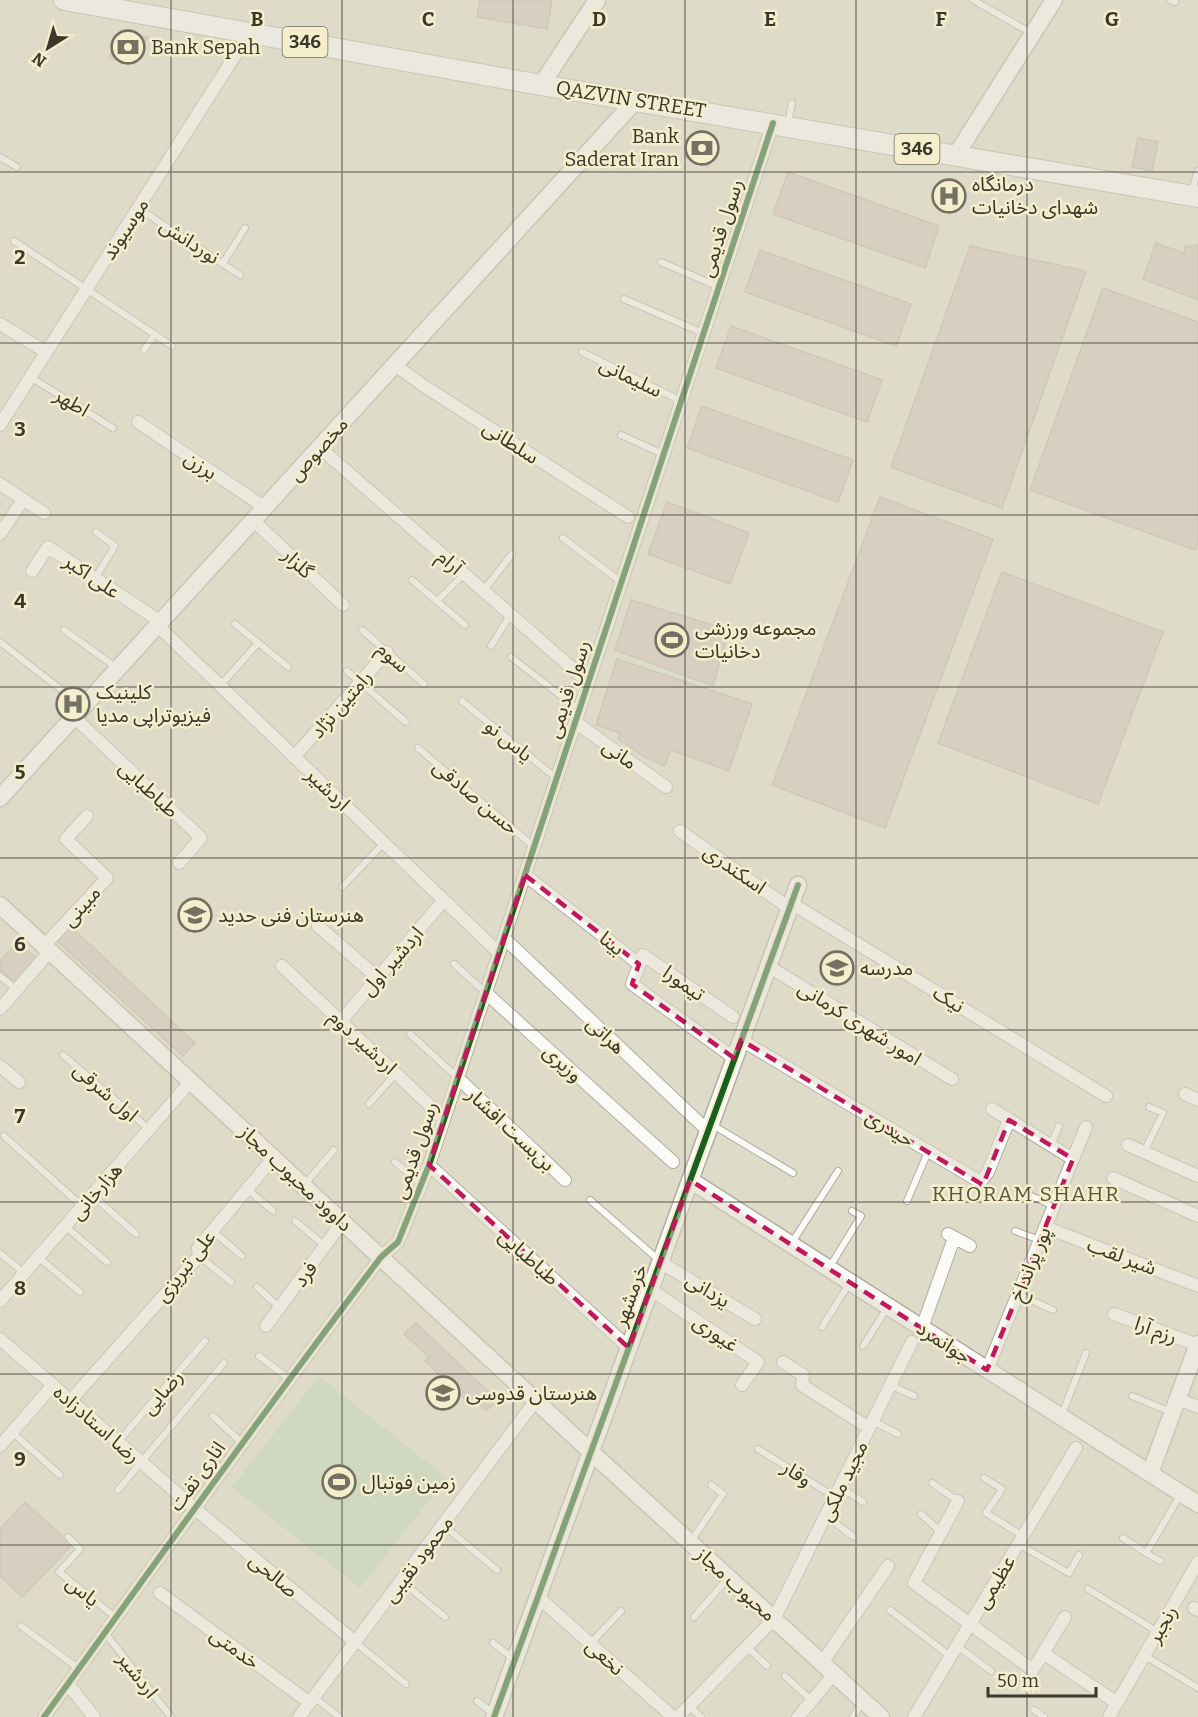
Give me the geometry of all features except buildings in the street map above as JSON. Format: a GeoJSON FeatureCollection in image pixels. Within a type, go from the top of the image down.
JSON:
{"type":"FeatureCollection","features":[{"type":"Feature","properties":{"kind":"main road","name":"QAZVIN STREET"},"geometry":{"type":"LineString","coordinates":[[68,0],[541,85],[780,124],[1194,197]]}},
{"type":"Feature","properties":{"kind":"main road"},"geometry":{"type":"LineString","coordinates":[[541,85],[597,0]]}},
{"type":"Feature","properties":{"kind":"main road"},"geometry":{"type":"LineString","coordinates":[[956,155],[1054,0]]}},
{"type":"Feature","properties":{"kind":"main road","name":"مخصوص"},"geometry":{"type":"LineString","coordinates":[[0,798],[636,100]]}},
{"type":"Feature","properties":{"kind":"main road","name":"خرمشهر"},"geometry":{"type":"LineString","coordinates":[[494,1716],[798,885]]}},
{"type":"Feature","properties":{"kind":"main road","name":"داوود محبوب مجاز"},"geometry":{"type":"LineString","coordinates":[[0,905],[591,1452]]}},
{"type":"Feature","properties":{"kind":"main road","name":"جوانمرد"},"geometry":{"type":"LineString","coordinates":[[690,1180],[888,1306],[917,1335],[987,1370],[1198,1504]]}},
{"type":"Feature","properties":{"kind":"main road"},"geometry":{"type":"LineString","coordinates":[[1150,1473],[1198,1345]]}},
{"type":"Feature","properties":{"kind":"main road","name":"محبوب مجاز"},"geometry":{"type":"LineString","coordinates":[[591,1452],[881,1717]]}},
{"type":"Feature","properties":{"kind":"street","name":"موسیوند"},"geometry":{"type":"LineString","coordinates":[[2,417],[30,377],[250,33]]}},
{"type":"Feature","properties":{"kind":"street","name":"رسول قدیمی"},"geometry":{"type":"LineString","coordinates":[[381,1257],[398,1242],[423,1185],[703,333],[780,124]]}},
{"type":"Feature","properties":{"kind":"street"},"geometry":{"type":"LineString","coordinates":[[0,324],[46,352]]}},
{"type":"Feature","properties":{"kind":"street","name":"سلطانی"},"geometry":{"type":"LineString","coordinates":[[395,365],[628,517]]}},
{"type":"Feature","properties":{"kind":"street","name":"برزن"},"geometry":{"type":"LineString","coordinates":[[138,422],[264,507]]}},
{"type":"Feature","properties":{"kind":"street","name":"آرام"},"geometry":{"type":"LineString","coordinates":[[320,447],[581,676]]}},
{"type":"Feature","properties":{"kind":"street"},"geometry":{"type":"LineString","coordinates":[[0,484],[44,513]]}},
{"type":"Feature","properties":{"kind":"street"},"geometry":{"type":"LineString","coordinates":[[0,534],[23,500]]}},
{"type":"Feature","properties":{"kind":"street","name":"گلزار"},"geometry":{"type":"LineString","coordinates":[[253,520],[343,605]]}},
{"type":"Feature","properties":{"kind":"street","name":"علی اکبر"},"geometry":{"type":"LineString","coordinates":[[32,571],[48,547],[159,623]]}},
{"type":"Feature","properties":{"kind":"street","name":"اردشیر"},"geometry":{"type":"LineString","coordinates":[[159,623],[220,686],[499,953]]}},
{"type":"Feature","properties":{"kind":"street","name":"رامتین نژاد"},"geometry":{"type":"LineString","coordinates":[[294,757],[387,652]]}},
{"type":"Feature","properties":{"kind":"street","name":"طباطبایی"},"geometry":{"type":"LineString","coordinates":[[78,712],[201,838],[179,862]]}},
{"type":"Feature","properties":{"kind":"street","name":"مانی"},"geometry":{"type":"LineString","coordinates":[[577,716],[666,787]]}},
{"type":"Feature","properties":{"kind":"street","name":"مبینی"},"geometry":{"type":"LineString","coordinates":[[47,949],[107,878],[66,839],[87,816]]}},
{"type":"Feature","properties":{"kind":"street","name":"اسکندری"},"geometry":{"type":"LineString","coordinates":[[680,831],[790,905]]}},
{"type":"Feature","properties":{"kind":"street","name":"بینا"},"geometry":{"type":"LineString","coordinates":[[525,875],[639,964],[632,984],[734,1058]]}},
{"type":"Feature","properties":{"kind":"street","name":"اردشیر اول"},"geometry":{"type":"LineString","coordinates":[[340,1021],[444,900]]}},
{"type":"Feature","properties":{"kind":"street","name":"نیک"},"geometry":{"type":"LineString","coordinates":[[790,905],[1106,1096]]}},
{"type":"Feature","properties":{"kind":"street"},"geometry":{"type":"LineString","coordinates":[[318,926],[378,978]]}},
{"type":"Feature","properties":{"kind":"street","name":"هراتی"},"geometry":{"type":"LineString","coordinates":[[504,938],[709,1127]]}},
{"type":"Feature","properties":{"kind":"street"},"geometry":{"type":"LineString","coordinates":[[0,1009],[47,949]]}},
{"type":"Feature","properties":{"kind":"street","name":"تیمورا"},"geometry":{"type":"LineString","coordinates":[[639,964],[643,955],[733,1017]]}},
{"type":"Feature","properties":{"kind":"street","name":"اردشیر دوم"},"geometry":{"type":"LineString","coordinates":[[282,966],[444,1119]]}},
{"type":"Feature","properties":{"kind":"street","name":"امور شهری کرمانی"},"geometry":{"type":"LineString","coordinates":[[768,966],[952,1079]]}},
{"type":"Feature","properties":{"kind":"street","name":"وزیری"},"geometry":{"type":"LineString","coordinates":[[486,993],[673,1162]]}},
{"type":"Feature","properties":{"kind":"street","name":"حیدری"},"geometry":{"type":"LineString","coordinates":[[741,1040],[972,1178],[982,1180],[988,1172],[1009,1120]]}},
{"type":"Feature","properties":{"kind":"street"},"geometry":{"type":"LineString","coordinates":[[0,1066],[19,1082]]}},
{"type":"Feature","properties":{"kind":"street","name":"بن‌بست افشار"},"geometry":{"type":"LineString","coordinates":[[458,1078],[565,1180]]}},
{"type":"Feature","properties":{"kind":"street","name":"هزارخانی"},"geometry":{"type":"LineString","coordinates":[[0,1300],[191,1081]]}},
{"type":"Feature","properties":{"kind":"street"},"geometry":{"type":"LineString","coordinates":[[1185,1094],[1198,1100]]}},
{"type":"Feature","properties":{"kind":"street"},"geometry":{"type":"LineString","coordinates":[[992,1109],[1073,1159]]}},
{"type":"Feature","properties":{"kind":"street","name":"پور پرانداخ"},"geometry":{"type":"LineString","coordinates":[[987,1370],[1086,1127]]}},
{"type":"Feature","properties":{"kind":"street"},"geometry":{"type":"LineString","coordinates":[[1128,1145],[1198,1176]]}},
{"type":"Feature","properties":{"kind":"street","name":"علی تبریزی"},"geometry":{"type":"LineString","coordinates":[[70,1401],[199,1256],[198,1248],[274,1157]]}},
{"type":"Feature","properties":{"kind":"street","name":"طباطبایی"},"geometry":{"type":"LineString","coordinates":[[429,1165],[628,1348]]}},
{"type":"Feature","properties":{"kind":"street"},"geometry":{"type":"LineString","coordinates":[[1113,1178],[1198,1216]]}},
{"type":"Feature","properties":{"kind":"street","name":"فرد"},"geometry":{"type":"LineString","coordinates":[[267,1326],[343,1221]]}},
{"type":"Feature","properties":{"kind":"street","name":"شیر لقب"},"geometry":{"type":"LineString","coordinates":[[1045,1227],[1198,1286]]}},
{"type":"Feature","properties":{"kind":"street"},"geometry":{"type":"LineString","coordinates":[[917,1335],[951,1236],[970,1246]]}},
{"type":"Feature","properties":{"kind":"street","name":"اناری تفت"},"geometry":{"type":"LineString","coordinates":[[44,1717],[194,1508],[381,1257]]}},
{"type":"Feature","properties":{"kind":"street","name":"یزدانی"},"geometry":{"type":"LineString","coordinates":[[660,1262],[755,1318]]}},
{"type":"Feature","properties":{"kind":"street","name":"غیوری"},"geometry":{"type":"LineString","coordinates":[[650,1289],[758,1362],[742,1385]]}},
{"type":"Feature","properties":{"kind":"street","name":"رزم آرا"},"geometry":{"type":"LineString","coordinates":[[1114,1314],[1198,1345]]}},
{"type":"Feature","properties":{"kind":"street","name":"مجید ملکی"},"geometry":{"type":"LineString","coordinates":[[774,1619],[917,1335]]}},
{"type":"Feature","properties":{"kind":"street","name":"رضا استادزاده"},"geometry":{"type":"LineString","coordinates":[[0,1339],[194,1508]]}},
{"type":"Feature","properties":{"kind":"street"},"geometry":{"type":"LineString","coordinates":[[783,1362],[803,1375],[802,1385],[871,1425]]}},
{"type":"Feature","properties":{"kind":"street"},"geometry":{"type":"LineString","coordinates":[[0,1446],[52,1385]]}},
{"type":"Feature","properties":{"kind":"street","name":"محمود نقیبی"},"geometry":{"type":"LineString","coordinates":[[299,1717],[536,1400]]}},
{"type":"Feature","properties":{"kind":"street"},"geometry":{"type":"LineString","coordinates":[[1175,1406],[1198,1407]]}},
{"type":"Feature","properties":{"kind":"street","name":"عظیمی"},"geometry":{"type":"LineString","coordinates":[[914,1717],[1076,1448]]}},
{"type":"Feature","properties":{"kind":"street"},"geometry":{"type":"LineString","coordinates":[[958,1501],[914,1583],[1033,1670],[1065,1617]]}},
{"type":"Feature","properties":{"kind":"street","name":"صالحی"},"geometry":{"type":"LineString","coordinates":[[194,1508],[355,1642]]}},
{"type":"Feature","properties":{"kind":"street","name":"رنجبر"},"geometry":{"type":"LineString","coordinates":[[1109,1717],[1198,1562]]}},
{"type":"Feature","properties":{"kind":"street"},"geometry":{"type":"LineString","coordinates":[[798,1717],[812,1701],[888,1566]]}},
{"type":"Feature","properties":{"kind":"street","name":"خدمتی"},"geometry":{"type":"LineString","coordinates":[[160,1593],[312,1700]]}},
{"type":"Feature","properties":{"kind":"street","name":"نخعی"},"geometry":{"type":"LineString","coordinates":[[538,1597],[673,1717]]}},
{"type":"Feature","properties":{"kind":"street"},"geometry":{"type":"LineString","coordinates":[[678,1717],[774,1619]]}},
{"type":"Feature","properties":{"kind":"street"},"geometry":{"type":"LineString","coordinates":[[1043,1653],[1117,1703]]}},
{"type":"Feature","properties":{"kind":"street"},"geometry":{"type":"LineString","coordinates":[[68,1684],[94,1717]]}},
{"type":"Feature","properties":{"kind":"lane"},"geometry":{"type":"LineString","coordinates":[[973,0],[1033,34]]}},
{"type":"Feature","properties":{"kind":"lane"},"geometry":{"type":"LineString","coordinates":[[780,124],[792,103]]}},
{"type":"Feature","properties":{"kind":"lane"},"geometry":{"type":"LineString","coordinates":[[0,157],[17,167]]}},
{"type":"Feature","properties":{"kind":"lane"},"geometry":{"type":"LineString","coordinates":[[1194,197],[1198,171]]}},
{"type":"Feature","properties":{"kind":"lane","name":"نوردانش"},"geometry":{"type":"LineString","coordinates":[[138,208],[240,275]]}},
{"type":"Feature","properties":{"kind":"lane"},"geometry":{"type":"LineString","coordinates":[[223,263],[246,228]]}},
{"type":"Feature","properties":{"kind":"lane"},"geometry":{"type":"LineString","coordinates":[[14,241],[172,346]]}},
{"type":"Feature","properties":{"kind":"lane"},"geometry":{"type":"LineString","coordinates":[[661,262],[719,286]]}},
{"type":"Feature","properties":{"kind":"lane"},"geometry":{"type":"LineString","coordinates":[[624,299],[703,333]]}},
{"type":"Feature","properties":{"kind":"lane"},"geometry":{"type":"LineString","coordinates":[[144,351],[154,334]]}},
{"type":"Feature","properties":{"kind":"lane","name":"سلیمانی"},"geometry":{"type":"LineString","coordinates":[[582,352],[681,401]]}},
{"type":"Feature","properties":{"kind":"lane","name":"اطهر"},"geometry":{"type":"LineString","coordinates":[[30,377],[113,428]]}},
{"type":"Feature","properties":{"kind":"lane"},"geometry":{"type":"LineString","coordinates":[[621,435],[663,454]]}},
{"type":"Feature","properties":{"kind":"lane"},"geometry":{"type":"LineString","coordinates":[[95,578],[115,546],[96,532]]}},
{"type":"Feature","properties":{"kind":"lane"},"geometry":{"type":"LineString","coordinates":[[564,538],[621,582]]}},
{"type":"Feature","properties":{"kind":"lane"},"geometry":{"type":"LineString","coordinates":[[483,591],[512,554]]}},
{"type":"Feature","properties":{"kind":"lane"},"geometry":{"type":"LineString","coordinates":[[437,601],[464,574]]}},
{"type":"Feature","properties":{"kind":"lane"},"geometry":{"type":"LineString","coordinates":[[412,580],[465,625]]}},
{"type":"Feature","properties":{"kind":"lane"},"geometry":{"type":"LineString","coordinates":[[490,646],[510,614]]}},
{"type":"Feature","properties":{"kind":"lane"},"geometry":{"type":"LineString","coordinates":[[235,624],[288,668]]}},
{"type":"Feature","properties":{"kind":"lane"},"geometry":{"type":"LineString","coordinates":[[64,630],[117,669]]}},
{"type":"Feature","properties":{"kind":"lane","name":"سوم"},"geometry":{"type":"LineString","coordinates":[[362,630],[424,684]]}},
{"type":"Feature","properties":{"kind":"lane"},"geometry":{"type":"LineString","coordinates":[[0,642],[78,712]]}},
{"type":"Feature","properties":{"kind":"lane"},"geometry":{"type":"LineString","coordinates":[[220,686],[258,643]]}},
{"type":"Feature","properties":{"kind":"lane"},"geometry":{"type":"LineString","coordinates":[[511,657],[577,716]]}},
{"type":"Feature","properties":{"kind":"lane"},"geometry":{"type":"LineString","coordinates":[[347,671],[406,722]]}},
{"type":"Feature","properties":{"kind":"lane","name":"یاس نو"},"geometry":{"type":"LineString","coordinates":[[462,701],[556,778]]}},
{"type":"Feature","properties":{"kind":"lane","name":"حسن صادقی"},"geometry":{"type":"LineString","coordinates":[[418,748],[534,847]]}},
{"type":"Feature","properties":{"kind":"lane"},"geometry":{"type":"LineString","coordinates":[[342,887],[384,843]]}},
{"type":"Feature","properties":{"kind":"lane","name":"وزیری"},"geometry":{"type":"LineString","coordinates":[[454,964],[486,993]]}},
{"type":"Feature","properties":{"kind":"lane"},"geometry":{"type":"LineString","coordinates":[[0,976],[17,990]]}},
{"type":"Feature","properties":{"kind":"lane"},"geometry":{"type":"LineString","coordinates":[[410,1034],[458,1078]]}},
{"type":"Feature","properties":{"kind":"lane","name":"اول شرقی"},"geometry":{"type":"LineString","coordinates":[[63,1055],[150,1129]]}},
{"type":"Feature","properties":{"kind":"lane"},"geometry":{"type":"LineString","coordinates":[[369,1104],[396,1073]]}},
{"type":"Feature","properties":{"kind":"lane"},"geometry":{"type":"LineString","coordinates":[[1144,1152],[1163,1113],[1149,1107]]}},
{"type":"Feature","properties":{"kind":"lane"},"geometry":{"type":"LineString","coordinates":[[1051,1145],[1059,1126]]}},
{"type":"Feature","properties":{"kind":"lane"},"geometry":{"type":"LineString","coordinates":[[709,1127],[793,1173]]}},
{"type":"Feature","properties":{"kind":"lane"},"geometry":{"type":"LineString","coordinates":[[4,1136],[82,1206]]}},
{"type":"Feature","properties":{"kind":"lane"},"geometry":{"type":"LineString","coordinates":[[304,1185],[334,1150]]}},
{"type":"Feature","properties":{"kind":"lane"},"geometry":{"type":"LineString","coordinates":[[907,1201],[929,1151]]}},
{"type":"Feature","properties":{"kind":"lane"},"geometry":{"type":"LineString","coordinates":[[395,1162],[423,1185]]}},
{"type":"Feature","properties":{"kind":"lane"},"geometry":{"type":"LineString","coordinates":[[791,1245],[838,1171]]}},
{"type":"Feature","properties":{"kind":"lane"},"geometry":{"type":"LineString","coordinates":[[247,1189],[273,1212]]}},
{"type":"Feature","properties":{"kind":"lane"},"geometry":{"type":"LineString","coordinates":[[92,1195],[136,1234]]}},
{"type":"Feature","properties":{"kind":"lane"},"geometry":{"type":"LineString","coordinates":[[1031,1196],[1054,1206]]}},
{"type":"Feature","properties":{"kind":"lane"},"geometry":{"type":"LineString","coordinates":[[590,1200],[660,1262]]}},
{"type":"Feature","properties":{"kind":"lane"},"geometry":{"type":"LineString","coordinates":[[829,1268],[861,1216],[852,1211]]}},
{"type":"Feature","properties":{"kind":"lane"},"geometry":{"type":"LineString","coordinates":[[296,1221],[325,1246]]}},
{"type":"Feature","properties":{"kind":"lane"},"geometry":{"type":"LineString","coordinates":[[65,1226],[107,1262]]}},
{"type":"Feature","properties":{"kind":"lane"},"geometry":{"type":"LineString","coordinates":[[212,1231],[242,1256]]}},
{"type":"Feature","properties":{"kind":"lane"},"geometry":{"type":"LineString","coordinates":[[1015,1231],[1040,1240]]}},
{"type":"Feature","properties":{"kind":"lane"},"geometry":{"type":"LineString","coordinates":[[0,1253],[24,1273]]}},
{"type":"Feature","properties":{"kind":"lane"},"geometry":{"type":"LineString","coordinates":[[199,1256],[231,1282]]}},
{"type":"Feature","properties":{"kind":"lane"},"geometry":{"type":"LineString","coordinates":[[38,1257],[80,1292]]}},
{"type":"Feature","properties":{"kind":"lane"},"geometry":{"type":"LineString","coordinates":[[822,1328],[850,1282]]}},
{"type":"Feature","properties":{"kind":"lane"},"geometry":{"type":"LineString","coordinates":[[256,1287],[280,1308]]}},
{"type":"Feature","properties":{"kind":"lane"},"geometry":{"type":"LineString","coordinates":[[1018,1294],[1053,1310]]}},
{"type":"Feature","properties":{"kind":"lane"},"geometry":{"type":"LineString","coordinates":[[863,1346],[888,1306]]}},
{"type":"Feature","properties":{"kind":"lane","name":"رضایی"},"geometry":{"type":"LineString","coordinates":[[118,1442],[205,1341]]}},
{"type":"Feature","properties":{"kind":"lane"},"geometry":{"type":"LineString","coordinates":[[1061,1417],[1086,1353]]}},
{"type":"Feature","properties":{"kind":"lane"},"geometry":{"type":"LineString","coordinates":[[259,1356],[289,1379]]}},
{"type":"Feature","properties":{"kind":"lane"},"geometry":{"type":"LineString","coordinates":[[118,1490],[224,1363]]}},
{"type":"Feature","properties":{"kind":"lane"},"geometry":{"type":"LineString","coordinates":[[890,1385],[914,1396]]}},
{"type":"Feature","properties":{"kind":"lane"},"geometry":{"type":"LineString","coordinates":[[1132,1396],[1175,1406]]}},
{"type":"Feature","properties":{"kind":"lane"},"geometry":{"type":"LineString","coordinates":[[213,1416],[242,1443]]}},
{"type":"Feature","properties":{"kind":"lane"},"geometry":{"type":"LineString","coordinates":[[871,1425],[898,1434]]}},
{"type":"Feature","properties":{"kind":"lane"},"geometry":{"type":"LineString","coordinates":[[12,1432],[60,1475]]}},
{"type":"Feature","properties":{"kind":"lane","name":"وقار"},"geometry":{"type":"LineString","coordinates":[[758,1449],[838,1492],[863,1502]]}},
{"type":"Feature","properties":{"kind":"lane"},"geometry":{"type":"LineString","coordinates":[[984,1478],[1002,1489],[986,1514],[1069,1573],[1079,1555]]}},
{"type":"Feature","properties":{"kind":"lane"},"geometry":{"type":"LineString","coordinates":[[932,1483],[958,1501]]}},
{"type":"Feature","properties":{"kind":"lane"},"geometry":{"type":"LineString","coordinates":[[690,1542],[723,1494],[711,1485]]}},
{"type":"Feature","properties":{"kind":"lane"},"geometry":{"type":"LineString","coordinates":[[1146,1552],[1181,1493]]}},
{"type":"Feature","properties":{"kind":"lane"},"geometry":{"type":"LineString","coordinates":[[921,1514],[942,1532]]}},
{"type":"Feature","properties":{"kind":"lane"},"geometry":{"type":"LineString","coordinates":[[826,1516],[854,1537]]}},
{"type":"Feature","properties":{"kind":"lane"},"geometry":{"type":"LineString","coordinates":[[442,1525],[497,1570]]}},
{"type":"Feature","properties":{"kind":"lane","name":"یاس"},"geometry":{"type":"LineString","coordinates":[[68,1537],[80,1549],[59,1572],[115,1617]]}},
{"type":"Feature","properties":{"kind":"lane"},"geometry":{"type":"LineString","coordinates":[[1123,1538],[1160,1562]]}},
{"type":"Feature","properties":{"kind":"lane"},"geometry":{"type":"LineString","coordinates":[[694,1617],[729,1578]]}},
{"type":"Feature","properties":{"kind":"lane"},"geometry":{"type":"LineString","coordinates":[[401,1581],[445,1617]]}},
{"type":"Feature","properties":{"kind":"lane"},"geometry":{"type":"LineString","coordinates":[[1088,1589],[1158,1632]]}},
{"type":"Feature","properties":{"kind":"lane"},"geometry":{"type":"LineString","coordinates":[[890,1610],[954,1652],[991,1671]]}},
{"type":"Feature","properties":{"kind":"lane"},"geometry":{"type":"LineString","coordinates":[[590,1644],[621,1611]]}},
{"type":"Feature","properties":{"kind":"lane"},"geometry":{"type":"LineString","coordinates":[[21,1626],[78,1668]]}},
{"type":"Feature","properties":{"kind":"lane","name":"اردشیر"},"geometry":{"type":"LineString","coordinates":[[104,1632],[171,1717]]}},
{"type":"Feature","properties":{"kind":"lane"},"geometry":{"type":"LineString","coordinates":[[355,1642],[406,1684]]}},
{"type":"Feature","properties":{"kind":"lane"},"geometry":{"type":"LineString","coordinates":[[493,1643],[515,1660]]}},
{"type":"Feature","properties":{"kind":"lane"},"geometry":{"type":"LineString","coordinates":[[747,1647],[767,1666]]}},
{"type":"Feature","properties":{"kind":"lane"},"geometry":{"type":"LineString","coordinates":[[1144,1655],[1198,1688]]}},
{"type":"Feature","properties":{"kind":"lane"},"geometry":{"type":"LineString","coordinates":[[785,1676],[812,1701]]}},
{"type":"Feature","properties":{"kind":"lane"},"geometry":{"type":"LineString","coordinates":[[312,1700],[339,1717]]}},
{"type":"Feature","properties":{"kind":"lane"},"geometry":{"type":"LineString","coordinates":[[477,1701],[494,1716]]}},
{"type":"Feature","properties":{"kind":"lane"},"geometry":{"type":"LineString","coordinates":[[853,1717],[863,1701]]}},
{"type":"Feature","properties":{"kind":"lane"},"geometry":{"type":"LineString","coordinates":[[689,1706],[701,1717]]}},
{"type":"Feature","properties":{"kind":"lane"},"geometry":{"type":"LineString","coordinates":[[1034,1710],[1044,1717]]}},
{"type":"Feature","properties":{"kind":"highlighted area"},"geometry":{"type":"Polygon","coordinates":[[[525,875],[639,964],[632,984],[734,1058],[741,1040],[983,1185],[1009,1120],[1073,1159],[987,1370],[690,1180],[629,1348],[429,1165],[525,875]]]}},
{"type":"Feature","properties":{"kind":"green space","name":"زمین فوتبال"},"geometry":{"type":"Polygon","coordinates":[[[319,1376],[447,1478],[360,1588],[232,1487],[319,1376]]]}},
{"type":"Feature","properties":{"kind":"cycle path"},"geometry":{"type":"LineString","coordinates":[[44,1717],[338,1314],[381,1257],[398,1242],[429,1165],[773,123]]}},
{"type":"Feature","properties":{"kind":"cycle path"},"geometry":{"type":"LineString","coordinates":[[494,1717],[798,885]]}},
{"type":"Feature","properties":{"kind":"place","name":"Bank Sepah"},"geometry":{"type":"Point","coordinates":[128,47]}},
{"type":"Feature","properties":{"kind":"place","name":"Bank Saderat Iran"},"geometry":{"type":"Point","coordinates":[702,148]}},
{"type":"Feature","properties":{"kind":"place","name":"درمانگاه شهدای دخانیات"},"geometry":{"type":"Point","coordinates":[949,196]}},
{"type":"Feature","properties":{"kind":"place","name":"مجموعه ورزشی دخانیات"},"geometry":{"type":"Point","coordinates":[672,640]}},
{"type":"Feature","properties":{"kind":"place","name":"کلینیک فیزیوتراپی مدیا"},"geometry":{"type":"Point","coordinates":[73,704]}},
{"type":"Feature","properties":{"kind":"place","name":"هنرستان فنی حدید"},"geometry":{"type":"Point","coordinates":[195,915]}},
{"type":"Feature","properties":{"kind":"place","name":"مدرسه"},"geometry":{"type":"Point","coordinates":[837,968]}},
{"type":"Feature","properties":{"kind":"place","name":"هنرستان قدوسی"},"geometry":{"type":"Point","coordinates":[443,1393]}},
{"type":"Feature","properties":{"kind":"place","name":"زمین فوتبال"},"geometry":{"type":"Point","coordinates":[339,1482]}},
{"type":"Feature","properties":{"kind":"district","name":"KHORAM SHAHR"},"geometry":{"type":"Point","coordinates":[1026,1194]}}]}
